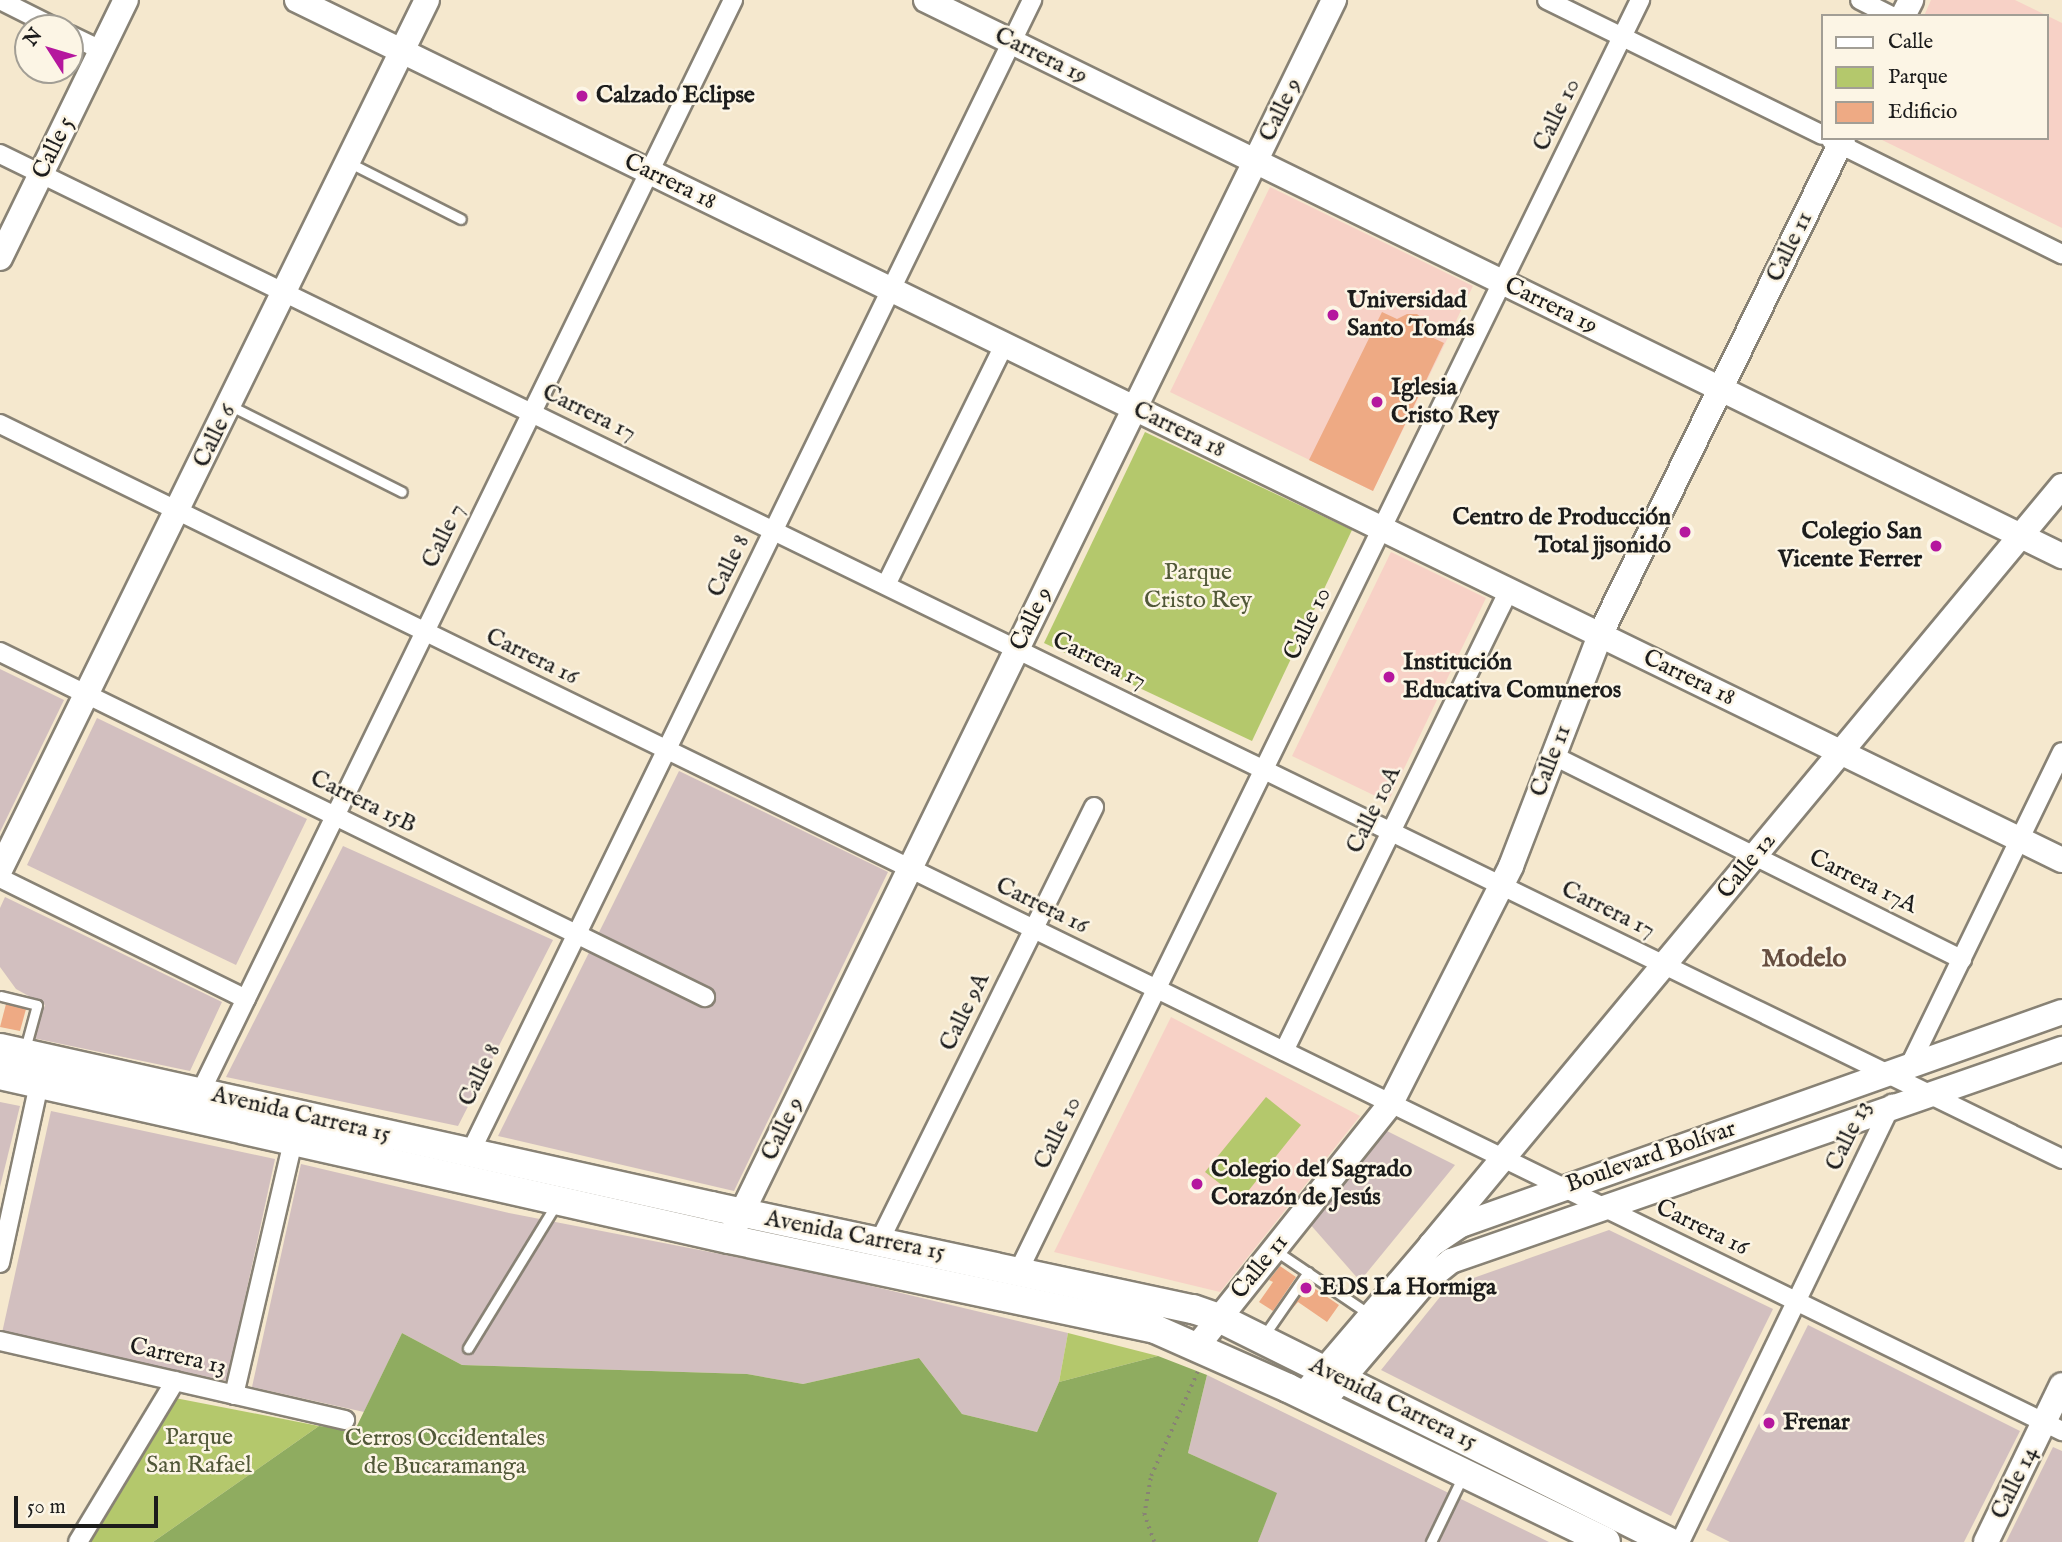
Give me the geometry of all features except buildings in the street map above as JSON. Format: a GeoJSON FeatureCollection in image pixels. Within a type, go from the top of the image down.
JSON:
{"type":"FeatureCollection","features":[{"type":"Feature","properties":{"kind":"main road","name":"Avenida Carrera 15"},"geometry":{"type":"LineString","coordinates":[[12,1051],[742,1213],[1019,1269],[1219,1318],[1669,1542]]}},
{"type":"Feature","properties":{"kind":"main road","name":"Avenida Carrera 15"},"geometry":{"type":"LineString","coordinates":[[0,1075],[729,1239],[1102,1315],[1155,1329],[1203,1348],[1312,1399],[1605,1542]]}},
{"type":"Feature","properties":{"kind":"street"},"geometry":{"type":"LineString","coordinates":[[0,0],[28,14]]}},
{"type":"Feature","properties":{"kind":"street","name":"Calle 5"},"geometry":{"type":"LineString","coordinates":[[0,258],[126,0]]}},
{"type":"Feature","properties":{"kind":"street","name":"Carrera 18"},"geometry":{"type":"LineString","coordinates":[[297,0],[2062,860]]}},
{"type":"Feature","properties":{"kind":"street","name":"Calle 6"},"geometry":{"type":"LineString","coordinates":[[0,870],[427,0]]}},
{"type":"Feature","properties":{"kind":"street","name":"Calle 7"},"geometry":{"type":"LineString","coordinates":[[200,1093],[733,0]]}},
{"type":"Feature","properties":{"kind":"street","name":"Carrera 19"},"geometry":{"type":"LineString","coordinates":[[926,0],[2062,556]]}},
{"type":"Feature","properties":{"kind":"street","name":"Calle 8"},"geometry":{"type":"LineString","coordinates":[[470,1153],[1032,0]]}},
{"type":"Feature","properties":{"kind":"street","name":"Calle 9"},"geometry":{"type":"LineString","coordinates":[[729,1239],[1334,0]]}},
{"type":"Feature","properties":{"kind":"street"},"geometry":{"type":"LineString","coordinates":[[1547,0],[1820,132]]}},
{"type":"Feature","properties":{"kind":"street","name":"Calle 10"},"geometry":{"type":"LineString","coordinates":[[1019,1269],[1640,0]]}},
{"type":"Feature","properties":{"kind":"street"},"geometry":{"type":"LineString","coordinates":[[1860,0],[1888,14]]}},
{"type":"Feature","properties":{"kind":"street"},"geometry":{"type":"LineString","coordinates":[[84,42],[101,50]]}},
{"type":"Feature","properties":{"kind":"street","name":"Calle 11"},"geometry":{"type":"LineString","coordinates":[[1203,1348],[1219,1318],[1391,1103],[1502,885],[1600,635],[1721,389],[1834,140]]}},
{"type":"Feature","properties":{"kind":"street"},"geometry":{"type":"LineString","coordinates":[[1836,140],[2062,254]]}},
{"type":"Feature","properties":{"kind":"street","name":"Carrera 17"},"geometry":{"type":"LineString","coordinates":[[0,154],[1667,965],[1900,1074],[1930,1094],[2062,1159]]}},
{"type":"Feature","properties":{"kind":"street"},"geometry":{"type":"LineString","coordinates":[[886,585],[1004,345]]}},
{"type":"Feature","properties":{"kind":"street","name":"Carrera 16"},"geometry":{"type":"LineString","coordinates":[[0,424],[2053,1426]]}},
{"type":"Feature","properties":{"kind":"street","name":"Calle 12"},"geometry":{"type":"LineString","coordinates":[[1431,1245],[1667,965],[2062,486]]}},
{"type":"Feature","properties":{"kind":"street","name":"Calle 10A"},"geometry":{"type":"LineString","coordinates":[[1284,1051],[1508,590]]}},
{"type":"Feature","properties":{"kind":"street","name":"Carrera 15B"},"geometry":{"type":"LineString","coordinates":[[0,652],[705,997]]}},
{"type":"Feature","properties":{"kind":"street","name":"Calle 13"},"geometry":{"type":"LineString","coordinates":[[1680,1542],[1890,1108],[1900,1074],[1962,959],[2062,752]]}},
{"type":"Feature","properties":{"kind":"street","name":"Carrera 17A"},"geometry":{"type":"LineString","coordinates":[[1554,756],[1962,959]]}},
{"type":"Feature","properties":{"kind":"street","name":"Calle 9A"},"geometry":{"type":"LineString","coordinates":[[880,1240],[1094,807]]}},
{"type":"Feature","properties":{"kind":"street"},"geometry":{"type":"LineString","coordinates":[[0,878],[246,999]]}},
{"type":"Feature","properties":{"kind":"street","name":"Boulevard Bolívar"},"geometry":{"type":"LineString","coordinates":[[1333,1375],[1370,1315],[1431,1245],[1478,1217],[1900,1074],[2062,1012]]}},
{"type":"Feature","properties":{"kind":"street","name":"Boulevard Bolívar"},"geometry":{"type":"LineString","coordinates":[[1333,1375],[1426,1281],[1451,1261],[2062,1049]]}},
{"type":"Feature","properties":{"kind":"street"},"geometry":{"type":"LineString","coordinates":[[0,1263],[39,1084]]}},
{"type":"Feature","properties":{"kind":"street"},"geometry":{"type":"LineString","coordinates":[[234,1395],[293,1141]]}},
{"type":"Feature","properties":{"kind":"street","name":"Carrera 13"},"geometry":{"type":"LineString","coordinates":[[0,1341],[345,1420]]}},
{"type":"Feature","properties":{"kind":"street"},"geometry":{"type":"LineString","coordinates":[[1312,1399],[1333,1375]]}},
{"type":"Feature","properties":{"kind":"street"},"geometry":{"type":"LineString","coordinates":[[78,1542],[174,1381]]}},
{"type":"Feature","properties":{"kind":"street","name":"Calle 14"},"geometry":{"type":"LineString","coordinates":[[1986,1542],[2053,1426],[2062,1385]]}},
{"type":"Feature","properties":{"kind":"lane"},"geometry":{"type":"LineString","coordinates":[[348,162],[461,219]]}},
{"type":"Feature","properties":{"kind":"lane"},"geometry":{"type":"LineString","coordinates":[[229,405],[402,492]]}},
{"type":"Feature","properties":{"kind":"lane"},"geometry":{"type":"LineString","coordinates":[[0,997],[37,1005],[12,1051]]}},
{"type":"Feature","properties":{"kind":"lane"},"geometry":{"type":"LineString","coordinates":[[468,1348],[558,1200]]}},
{"type":"Feature","properties":{"kind":"lane"},"geometry":{"type":"LineString","coordinates":[[1275,1250],[1370,1315]]}},
{"type":"Feature","properties":{"kind":"lane"},"geometry":{"type":"LineString","coordinates":[[1262,1339],[1308,1272]]}},
{"type":"Feature","properties":{"kind":"lane"},"geometry":{"type":"LineString","coordinates":[[1430,1542],[1464,1473]]}},
{"type":"Feature","properties":{"kind":"path"},"geometry":{"type":"LineString","coordinates":[[1154,1542],[1144,1515],[1151,1476],[1203,1348]]}},
{"type":"Feature","properties":{"kind":"shaded area"},"geometry":{"type":"Polygon","coordinates":[[[1931,0],[2015,0],[2044,14],[1925,14],[1931,0]]]}},
{"type":"Feature","properties":{"kind":"shaded area"},"geometry":{"type":"Polygon","coordinates":[[[2048,16],[2062,23],[2062,228],[1882,140],[2048,140],[2048,16]]]}},
{"type":"Feature","properties":{"kind":"shaded area","name":"Universidad Santo Tomás"},"geometry":{"type":"Polygon","coordinates":[[[1270,187],[1473,286],[1373,491],[1170,392],[1270,187]]]}},
{"type":"Feature","properties":{"kind":"shaded area","name":"Institución Educativa Comuneros"},"geometry":{"type":"Polygon","coordinates":[[[1391,552],[1486,598],[1388,802],[1292,756],[1391,552]]]}},
{"type":"Feature","properties":{"kind":"shaded area"},"geometry":{"type":"Polygon","coordinates":[[[0,669],[64,700],[0,832],[0,669]]]}},
{"type":"Feature","properties":{"kind":"shaded area"},"geometry":{"type":"Polygon","coordinates":[[[97,718],[307,819],[236,965],[27,865],[97,718]]]}},
{"type":"Feature","properties":{"kind":"shaded area"},"geometry":{"type":"Polygon","coordinates":[[[679,771],[888,872],[734,1191],[498,1136],[679,771]]]}},
{"type":"Feature","properties":{"kind":"shaded area"},"geometry":{"type":"Polygon","coordinates":[[[343,846],[553,940],[458,1126],[226,1077],[343,846]]]}},
{"type":"Feature","properties":{"kind":"shaded area"},"geometry":{"type":"Polygon","coordinates":[[[5,897],[222,1002],[190,1071],[33,1038],[45,1005],[16,989],[0,967],[0,908],[5,897]]]}},
{"type":"Feature","properties":{"kind":"shaded area","name":"Colegio del Sagrado Corazón de Jesús"},"geometry":{"type":"Polygon","coordinates":[[[1171,1017],[1360,1116],[1220,1292],[1054,1252],[1171,1017]]]}},
{"type":"Feature","properties":{"kind":"shaded area"},"geometry":{"type":"Polygon","coordinates":[[[0,1102],[20,1106],[0,1187],[0,1102]]]}},
{"type":"Feature","properties":{"kind":"shaded area"},"geometry":{"type":"Polygon","coordinates":[[[51,1111],[275,1159],[227,1381],[2,1333],[51,1111]]]}},
{"type":"Feature","properties":{"kind":"shaded area"},"geometry":{"type":"Polygon","coordinates":[[[1385,1130],[1455,1165],[1360,1281],[1309,1223],[1385,1130]]]}},
{"type":"Feature","properties":{"kind":"shaded area"},"geometry":{"type":"Polygon","coordinates":[[[301,1164],[509,1213],[813,1272],[1068,1333],[1059,1382],[1037,1432],[962,1414],[919,1358],[803,1384],[747,1374],[462,1365],[402,1333],[364,1412],[252,1387],[301,1164]]]}},
{"type":"Feature","properties":{"kind":"shaded area"},"geometry":{"type":"Polygon","coordinates":[[[1609,1230],[1773,1309],[1671,1516],[1381,1370],[1448,1287],[1609,1230]]]}},
{"type":"Feature","properties":{"kind":"shaded area"},"geometry":{"type":"Polygon","coordinates":[[[1808,1325],[2020,1431],[1964,1542],[1730,1542],[1706,1530],[1808,1325]]]}},
{"type":"Feature","properties":{"kind":"shaded area"},"geometry":{"type":"Polygon","coordinates":[[[1207,1375],[1549,1542],[1258,1542],[1276,1493],[1188,1453],[1207,1375]]]}},
{"type":"Feature","properties":{"kind":"shaded area"},"geometry":{"type":"Polygon","coordinates":[[[2053,1447],[2062,1451],[2062,1542],[2006,1542],[2053,1447]]]}},
{"type":"Feature","properties":{"kind":"green space","name":"Parque Cristo Rey"},"geometry":{"type":"Polygon","coordinates":[[[1145,432],[1352,530],[1252,741],[1044,643],[1145,432]]]}},
{"type":"Feature","properties":{"kind":"green space"},"geometry":{"type":"Polygon","coordinates":[[[1266,1097],[1301,1125],[1241,1200],[1205,1172],[1266,1097]]]}},
{"type":"Feature","properties":{"kind":"green space","name":"Cerros Occidentales de Bucaramanga"},"geometry":{"type":"Polygon","coordinates":[[[402,1333],[462,1365],[747,1374],[803,1384],[919,1358],[962,1414],[1037,1432],[1059,1382],[1158,1356],[1207,1375],[1188,1453],[1277,1493],[1258,1542],[153,1542],[319,1426],[355,1430],[402,1333]]]}},
{"type":"Feature","properties":{"kind":"green space"},"geometry":{"type":"Polygon","coordinates":[[[1068,1333],[1158,1356],[1059,1382],[1068,1333]]]}},
{"type":"Feature","properties":{"kind":"green space","name":"Parque San Rafael"},"geometry":{"type":"Polygon","coordinates":[[[175,1398],[319,1426],[153,1542],[86,1542],[175,1398]]]}},
{"type":"Feature","properties":{"kind":"place","name":"Calzado Eclipse"},"geometry":{"type":"Point","coordinates":[582,96]}},
{"type":"Feature","properties":{"kind":"place","name":"Universidad Santo Tomás"},"geometry":{"type":"Point","coordinates":[1333,315]}},
{"type":"Feature","properties":{"kind":"place","name":"Iglesia Cristo Rey"},"geometry":{"type":"Point","coordinates":[1377,402]}},
{"type":"Feature","properties":{"kind":"place","name":"Centro de Producción Total jjsonido"},"geometry":{"type":"Point","coordinates":[1685,532]}},
{"type":"Feature","properties":{"kind":"place","name":"Colegio San Vicente Ferrer"},"geometry":{"type":"Point","coordinates":[1936,546]}},
{"type":"Feature","properties":{"kind":"place","name":"Institución Educativa Comuneros"},"geometry":{"type":"Point","coordinates":[1389,677]}},
{"type":"Feature","properties":{"kind":"place","name":"Colegio del Sagrado Corazón de Jesús"},"geometry":{"type":"Point","coordinates":[1197,1184]}},
{"type":"Feature","properties":{"kind":"place","name":"EDS La Hormiga"},"geometry":{"type":"Point","coordinates":[1306,1288]}},
{"type":"Feature","properties":{"kind":"place","name":"Frenar"},"geometry":{"type":"Point","coordinates":[1769,1423]}},
{"type":"Feature","properties":{"kind":"district","name":"Modelo"},"geometry":{"type":"Point","coordinates":[1804,959]}}]}
